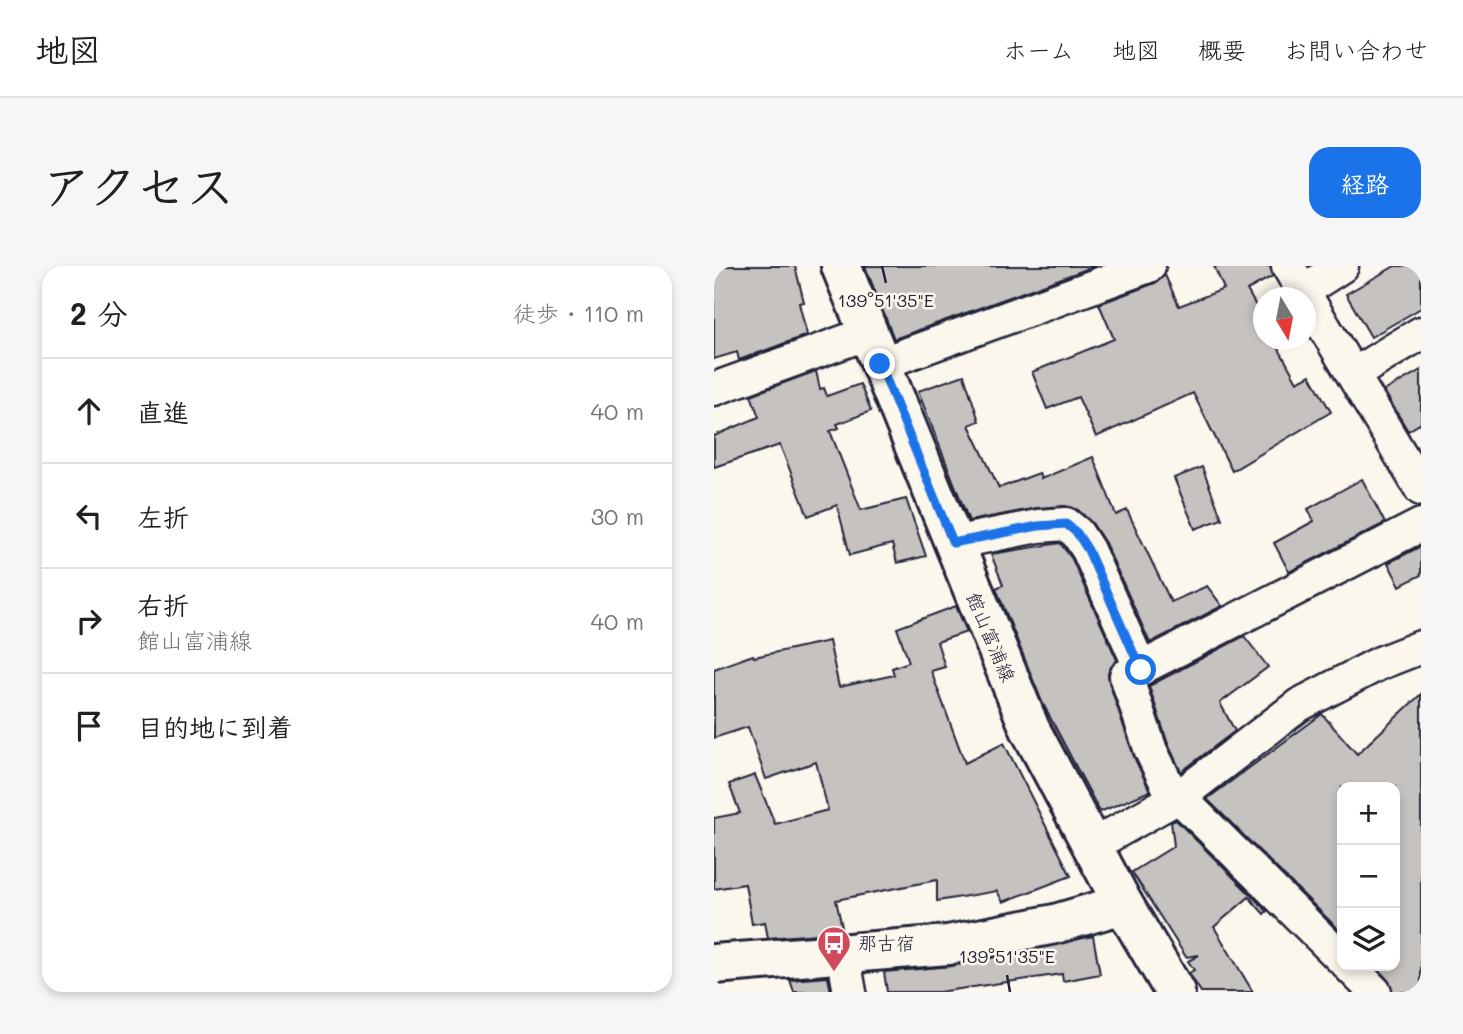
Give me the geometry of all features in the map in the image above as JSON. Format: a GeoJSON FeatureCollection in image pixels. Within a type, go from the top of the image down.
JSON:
{"type":"FeatureCollection","features":[{"type":"Feature","properties":{"kind":"main road","name":"館山富浦線"},"geometry":{"type":"LineString","coordinates":[[841,266],[1030,729],[1123,904],[1175,992]]}},
{"type":"Feature","properties":{"kind":"main road"},"geometry":{"type":"LineString","coordinates":[[714,964],[948,945],[1055,924],[1123,904]]}},
{"type":"Feature","properties":{"kind":"street"},"geometry":{"type":"LineString","coordinates":[[714,389],[874,349],[1149,266]]}},
{"type":"Feature","properties":{"kind":"street"},"geometry":{"type":"LineString","coordinates":[[1342,266],[1295,278],[1421,489]]}},
{"type":"Feature","properties":{"kind":"street"},"geometry":{"type":"LineString","coordinates":[[1354,374],[1421,333]]}},
{"type":"Feature","properties":{"kind":"street"},"geometry":{"type":"LineString","coordinates":[[953,543],[1038,526],[1066,524],[1077,533],[1088,550],[1141,670]]}},
{"type":"Feature","properties":{"kind":"street"},"geometry":{"type":"LineString","coordinates":[[1337,954],[1168,786],[1151,751],[1126,676],[1421,524]]}},
{"type":"Feature","properties":{"kind":"street"},"geometry":{"type":"LineString","coordinates":[[1093,845],[1180,796],[1299,705],[1380,663],[1421,647]]}},
{"type":"Feature","properties":{"kind":"street"},"geometry":{"type":"LineString","coordinates":[[843,954],[850,992]]}},
{"type":"Feature","properties":{"kind":"street"},"geometry":{"type":"LineString","coordinates":[[1354,971],[1375,992]]}},
{"type":"Feature","properties":{"kind":"building"},"geometry":{"type":"Polygon","coordinates":[[[714,266],[795,266],[804,302],[799,303],[807,335],[739,360],[737,352],[714,359],[714,266]]]}},
{"type":"Feature","properties":{"kind":"building"},"geometry":{"type":"Polygon","coordinates":[[[865,266],[1095,266],[894,339],[865,266]]]}},
{"type":"Feature","properties":{"kind":"building"},"geometry":{"type":"Polygon","coordinates":[[[1214,266],[1270,266],[1273,276],[1247,290],[1253,301],[1253,350],[1279,350],[1297,382],[1310,375],[1331,412],[1232,471],[1193,393],[1096,437],[1078,397],[1047,409],[1032,372],[1114,339],[1099,304],[1155,283],[1165,275],[1179,306],[1224,289],[1214,266]]]}},
{"type":"Feature","properties":{"kind":"building"},"geometry":{"type":"Polygon","coordinates":[[[1395,266],[1421,266],[1421,308],[1371,337],[1346,294],[1395,266]]]}},
{"type":"Feature","properties":{"kind":"building"},"geometry":{"type":"Polygon","coordinates":[[[1421,370],[1421,423],[1408,431],[1384,391],[1421,370]]]}},
{"type":"Feature","properties":{"kind":"building"},"geometry":{"type":"Polygon","coordinates":[[[816,371],[820,389],[824,388],[827,396],[860,384],[871,411],[837,424],[839,428],[830,431],[861,510],[906,499],[926,556],[897,563],[892,544],[850,555],[837,505],[808,516],[780,445],[714,467],[714,436],[759,417],[751,395],[816,371]]]}},
{"type":"Feature","properties":{"kind":"building"},"geometry":{"type":"Polygon","coordinates":[[[964,375],[979,421],[969,425],[999,488],[1039,473],[1041,479],[1093,457],[1116,515],[1127,510],[1171,602],[1207,586],[1222,606],[1150,643],[1105,543],[1092,523],[1078,510],[1065,506],[1037,508],[969,521],[918,391],[964,375]]]}},
{"type":"Feature","properties":{"kind":"building"},"geometry":{"type":"Polygon","coordinates":[[[1202,467],[1222,519],[1195,529],[1174,478],[1202,467]]]}},
{"type":"Feature","properties":{"kind":"building"},"geometry":{"type":"Polygon","coordinates":[[[1362,479],[1385,523],[1289,572],[1274,543],[1314,521],[1308,509],[1362,479]]]}},
{"type":"Feature","properties":{"kind":"building"},"geometry":{"type":"Polygon","coordinates":[[[1060,543],[1072,559],[1117,660],[1108,673],[1109,682],[1134,757],[1150,791],[1100,812],[1042,702],[996,588],[1003,585],[991,554],[1060,543]]]}},
{"type":"Feature","properties":{"kind":"building"},"geometry":{"type":"Polygon","coordinates":[[[1421,546],[1421,575],[1400,586],[1388,563],[1421,546]]]}},
{"type":"Feature","properties":{"kind":"building"},"geometry":{"type":"Polygon","coordinates":[[[956,606],[967,632],[937,642],[945,667],[931,671],[965,763],[1004,743],[1071,876],[1003,902],[997,891],[937,901],[937,880],[836,900],[842,927],[818,934],[768,938],[765,922],[752,924],[745,884],[714,889],[714,818],[740,813],[729,784],[755,775],[775,824],[828,810],[816,762],[766,779],[748,727],[714,738],[714,669],[753,655],[754,657],[829,641],[839,687],[894,675],[892,668],[909,662],[897,628],[956,606]]]}},
{"type":"Feature","properties":{"kind":"building"},"geometry":{"type":"Polygon","coordinates":[[[1244,636],[1268,667],[1220,703],[1235,731],[1181,772],[1168,744],[1149,686],[1244,636]]]}},
{"type":"Feature","properties":{"kind":"building"},"geometry":{"type":"Polygon","coordinates":[[[1421,694],[1421,992],[1393,992],[1388,980],[1380,971],[1400,971],[1400,782],[1337,782],[1337,928],[1207,799],[1322,714],[1357,754],[1421,694]]]}},
{"type":"Feature","properties":{"kind":"building"},"geometry":{"type":"Polygon","coordinates":[[[1176,820],[1267,911],[1264,914],[1249,897],[1214,927],[1253,992],[1201,992],[1189,973],[1194,970],[1188,961],[1199,955],[1186,957],[1132,872],[1174,846],[1171,822],[1176,820]]]}},
{"type":"Feature","properties":{"kind":"building"},"geometry":{"type":"Polygon","coordinates":[[[1093,936],[1100,974],[1063,981],[1062,974],[939,992],[887,992],[884,972],[952,966],[1093,936]]]}},
{"type":"Feature","properties":{"kind":"building"},"geometry":{"type":"Polygon","coordinates":[[[828,977],[831,992],[794,992],[790,980],[828,977]]]}},
{"type":"Feature","properties":{"kind":"place","name":"那古宿"},"geometry":{"type":"Point","coordinates":[834,973]}},
{"type":"Feature","properties":{"kind":"route"},"geometry":{"type":"LineString","coordinates":[[880,364],[953,543],[1038,526],[1066,524],[1077,533],[1088,550],[1141,670]]}}]}
